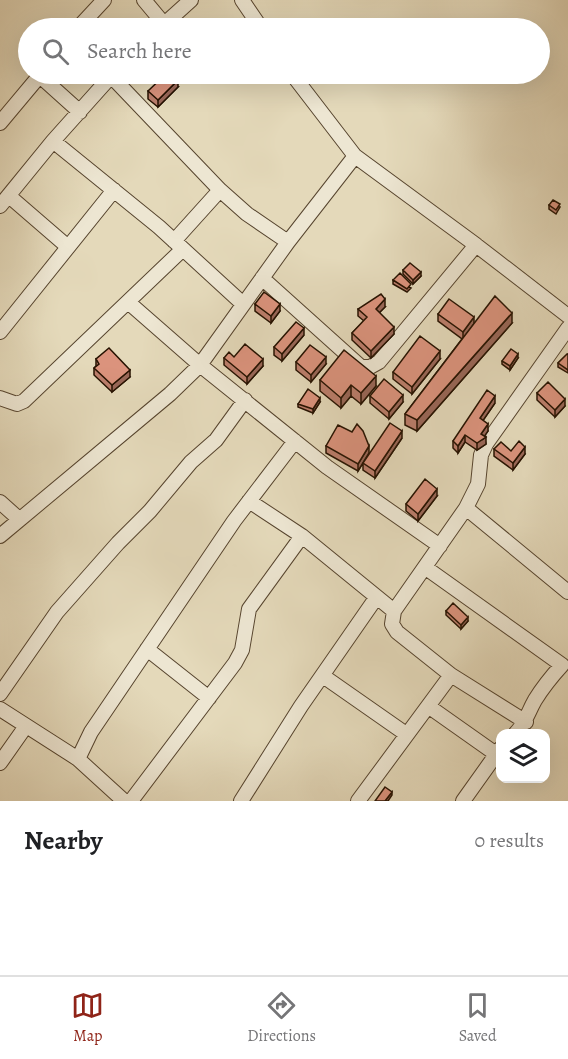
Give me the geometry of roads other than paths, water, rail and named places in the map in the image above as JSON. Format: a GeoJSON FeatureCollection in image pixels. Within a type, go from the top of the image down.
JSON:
{"type":"FeatureCollection","features":[{"type":"Feature","properties":{"kind":"street"},"geometry":{"type":"LineString","coordinates":[[89,18],[104,0]]}},
{"type":"Feature","properties":{"kind":"street"},"geometry":{"type":"LineString","coordinates":[[144,0],[156,18]]}},
{"type":"Feature","properties":{"kind":"street"},"geometry":{"type":"LineString","coordinates":[[171,18],[191,0]]}},
{"type":"Feature","properties":{"kind":"street"},"geometry":{"type":"LineString","coordinates":[[242,0],[254,18]]}},
{"type":"Feature","properties":{"kind":"street"},"geometry":{"type":"LineString","coordinates":[[0,123],[32,84]]}},
{"type":"Feature","properties":{"kind":"street"},"geometry":{"type":"LineString","coordinates":[[50,84],[80,112]]}},
{"type":"Feature","properties":{"kind":"street"},"geometry":{"type":"LineString","coordinates":[[68,247],[2,203],[104,84]]}},
{"type":"Feature","properties":{"kind":"street"},"geometry":{"type":"LineString","coordinates":[[120,84],[220,190],[247,214],[288,242]]}},
{"type":"Feature","properties":{"kind":"street"},"geometry":{"type":"LineString","coordinates":[[300,84],[355,156],[568,316]]}},
{"type":"Feature","properties":{"kind":"street"},"geometry":{"type":"LineString","coordinates":[[53,141],[179,245],[243,304]]}},
{"type":"Feature","properties":{"kind":"street"},"geometry":{"type":"LineString","coordinates":[[0,536],[119,438],[200,366],[288,242],[355,156]]}},
{"type":"Feature","properties":{"kind":"street"},"geometry":{"type":"LineString","coordinates":[[0,332],[114,190]]}},
{"type":"Feature","properties":{"kind":"street"},"geometry":{"type":"LineString","coordinates":[[0,398],[17,404],[24,401],[128,302],[179,245],[220,190]]}},
{"type":"Feature","properties":{"kind":"street"},"geometry":{"type":"LineString","coordinates":[[262,278],[361,367],[370,367],[379,362],[476,245]]}},
{"type":"Feature","properties":{"kind":"street"},"geometry":{"type":"LineString","coordinates":[[128,302],[200,366],[295,441],[440,546]]}},
{"type":"Feature","properties":{"kind":"street"},"geometry":{"type":"LineString","coordinates":[[526,722],[451,675],[397,632],[392,624],[394,611],[466,508],[478,484],[481,455],[486,444],[568,328]]}},
{"type":"Feature","properties":{"kind":"street"},"geometry":{"type":"LineString","coordinates":[[0,694],[57,612],[118,543],[150,511],[191,462],[216,440],[245,400]]}},
{"type":"Feature","properties":{"kind":"street"},"geometry":{"type":"LineString","coordinates":[[78,759],[92,732],[147,649],[249,501],[295,441]]}},
{"type":"Feature","properties":{"kind":"street"},"geometry":{"type":"LineString","coordinates":[[249,501],[302,536],[394,611]]}},
{"type":"Feature","properties":{"kind":"street"},"geometry":{"type":"LineString","coordinates":[[0,502],[19,519]]}},
{"type":"Feature","properties":{"kind":"street"},"geometry":{"type":"LineString","coordinates":[[466,508],[568,592]]}},
{"type":"Feature","properties":{"kind":"street"},"geometry":{"type":"LineString","coordinates":[[131,801],[235,663],[242,650],[249,609],[302,536]]}},
{"type":"Feature","properties":{"kind":"street"},"geometry":{"type":"LineString","coordinates":[[426,568],[565,660],[547,682],[534,702],[526,722],[520,729]]}},
{"type":"Feature","properties":{"kind":"street"},"geometry":{"type":"LineString","coordinates":[[241,801],[376,598]]}},
{"type":"Feature","properties":{"kind":"street"},"geometry":{"type":"LineString","coordinates":[[147,649],[209,698]]}},
{"type":"Feature","properties":{"kind":"street"},"geometry":{"type":"LineString","coordinates":[[358,801],[451,675]]}},
{"type":"Feature","properties":{"kind":"street"},"geometry":{"type":"LineString","coordinates":[[323,676],[406,734]]}},
{"type":"Feature","properties":{"kind":"street"},"geometry":{"type":"LineString","coordinates":[[428,706],[496,751]]}},
{"type":"Feature","properties":{"kind":"street"},"geometry":{"type":"LineString","coordinates":[[0,709],[78,759],[124,801]]}},
{"type":"Feature","properties":{"kind":"street"},"geometry":{"type":"LineString","coordinates":[[0,763],[26,726]]}},
{"type":"Feature","properties":{"kind":"street"},"geometry":{"type":"LineString","coordinates":[[463,801],[496,755]]}}]}
